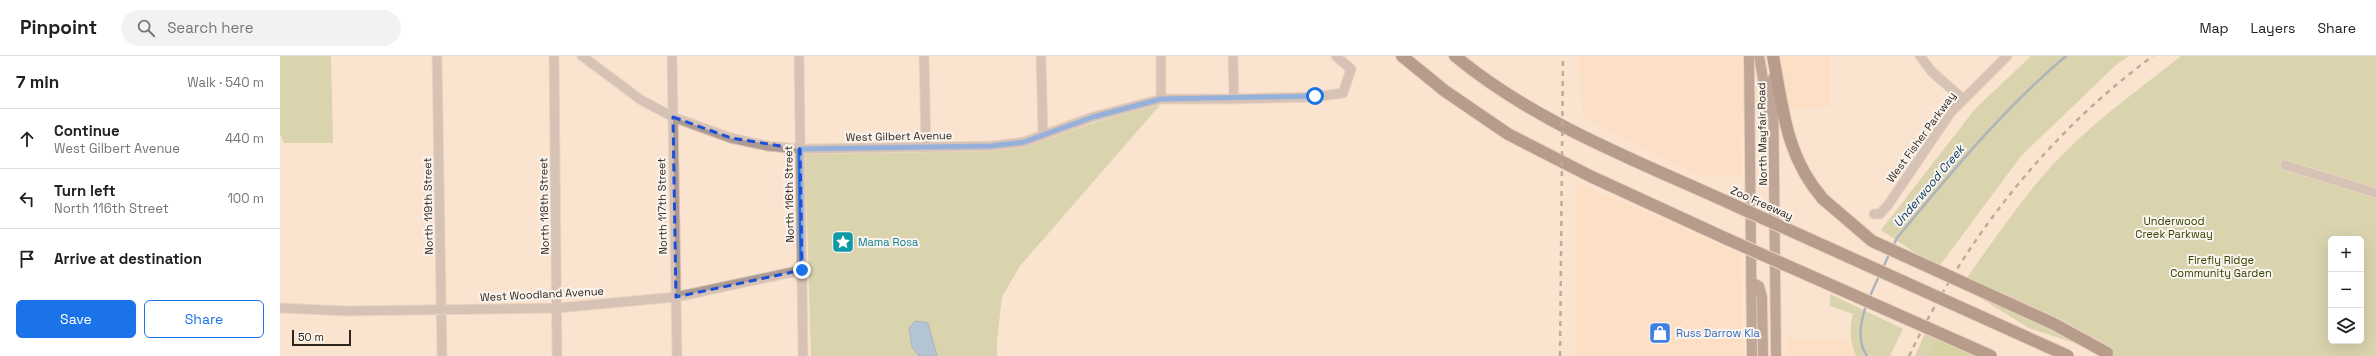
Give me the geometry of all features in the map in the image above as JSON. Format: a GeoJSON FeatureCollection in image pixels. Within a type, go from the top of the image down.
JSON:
{"type":"FeatureCollection","features":[{"type":"Feature","properties":{"kind":"highway"},"geometry":{"type":"LineString","coordinates":[[1402,56],[1445,91],[1508,134],[1590,176],[1727,239],[1991,356]]}},
{"type":"Feature","properties":{"kind":"highway","name":"Zoo Freeway"},"geometry":{"type":"LineString","coordinates":[[1455,56],[1477,74],[1576,133],[2068,356]]}},
{"type":"Feature","properties":{"kind":"highway"},"geometry":{"type":"LineString","coordinates":[[1773,56],[1788,137],[1801,169],[1823,199],[1872,241],[2054,324],[2109,355]]}},
{"type":"Feature","properties":{"kind":"main road","name":"North Mayfair Road"},"geometry":{"type":"LineString","coordinates":[[1749,56],[1752,356]]}},
{"type":"Feature","properties":{"kind":"main road"},"geometry":{"type":"LineString","coordinates":[[1759,56],[1763,86],[1774,133]]}},
{"type":"Feature","properties":{"kind":"main road","name":"North Mayfair Road"},"geometry":{"type":"LineString","coordinates":[[1773,56],[1776,356]]}},
{"type":"Feature","properties":{"kind":"main road"},"geometry":{"type":"LineString","coordinates":[[1751,282],[1759,286],[1762,297],[1763,356]]}},
{"type":"Feature","properties":{"kind":"street","name":"North 119th Street"},"geometry":{"type":"LineString","coordinates":[[437,56],[442,356]]}},
{"type":"Feature","properties":{"kind":"street","name":"North 118th Street"},"geometry":{"type":"LineString","coordinates":[[554,56],[558,356]]}},
{"type":"Feature","properties":{"kind":"street","name":"West Gilbert Avenue"},"geometry":{"type":"LineString","coordinates":[[582,56],[640,100],[673,117],[731,138],[768,146],[800,149],[991,146],[1024,142],[1093,117],[1161,99],[1234,99],[1315,96],[1343,93],[1351,69],[1336,56]]}},
{"type":"Feature","properties":{"kind":"street","name":"North 117th Street"},"geometry":{"type":"LineString","coordinates":[[672,56],[677,356]]}},
{"type":"Feature","properties":{"kind":"street","name":"North 116th Street"},"geometry":{"type":"LineString","coordinates":[[799,56],[803,356]]}},
{"type":"Feature","properties":{"kind":"street"},"geometry":{"type":"LineString","coordinates":[[924,56],[926,148]]}},
{"type":"Feature","properties":{"kind":"street"},"geometry":{"type":"LineString","coordinates":[[1041,56],[1043,136]]}},
{"type":"Feature","properties":{"kind":"street"},"geometry":{"type":"LineString","coordinates":[[1161,56],[1161,99]]}},
{"type":"Feature","properties":{"kind":"street"},"geometry":{"type":"LineString","coordinates":[[1233,56],[1234,99]]}},
{"type":"Feature","properties":{"kind":"street"},"geometry":{"type":"LineString","coordinates":[[1920,56],[1932,72],[1963,98]]}},
{"type":"Feature","properties":{"kind":"street","name":"West Fisher Parkway"},"geometry":{"type":"LineString","coordinates":[[1874,214],[1880,214],[1888,205],[1951,112],[1963,98],[2007,56]]}},
{"type":"Feature","properties":{"kind":"street"},"geometry":{"type":"LineString","coordinates":[[2285,165],[2376,193]]}},
{"type":"Feature","properties":{"kind":"street","name":"West Woodland Avenue"},"geometry":{"type":"LineString","coordinates":[[280,308],[347,311],[557,308],[676,297],[802,270]]}},
{"type":"Feature","properties":{"kind":"highlighted area"},"geometry":{"type":"Polygon","coordinates":[[[673,117],[731,138],[800,149],[802,270],[676,297],[673,117]]]}},
{"type":"Feature","properties":{"kind":"shaded area"},"geometry":{"type":"Polygon","coordinates":[[[1580,56],[1830,56],[1830,107],[1741,111],[1742,178],[1698,175],[1582,116],[1580,56]]]}},
{"type":"Feature","properties":{"kind":"shaded area"},"geometry":{"type":"Polygon","coordinates":[[[1576,182],[1741,254],[1743,356],[1575,356],[1576,182]]]}},
{"type":"Feature","properties":{"kind":"shaded area"},"geometry":{"type":"Polygon","coordinates":[[[1787,338],[1841,339],[1851,344],[1856,356],[1787,356],[1787,338]]]}},
{"type":"Feature","properties":{"kind":"green space"},"geometry":{"type":"Polygon","coordinates":[[[280,56],[331,56],[333,143],[284,143],[280,134],[280,56]]]}},
{"type":"Feature","properties":{"kind":"green space"},"geometry":{"type":"Polygon","coordinates":[[[2031,56],[2129,56],[2116,65],[2021,156],[1938,268],[1881,230],[1975,109],[2031,56]]]}},
{"type":"Feature","properties":{"kind":"green space","name":"Underwood Creek Parkway"},"geometry":{"type":"Polygon","coordinates":[[[2181,56],[2376,56],[2376,356],[2100,356],[2084,346],[2029,328],[1961,286],[2012,215],[2053,164],[2095,124],[2181,56]]]}},
{"type":"Feature","properties":{"kind":"green space"},"geometry":{"type":"Polygon","coordinates":[[[1160,105],[1020,266],[1002,297],[997,341],[997,356],[811,356],[805,152],[1039,142],[1120,114],[1160,105]]]}},
{"type":"Feature","properties":{"kind":"green space"},"geometry":{"type":"Polygon","coordinates":[[[1830,294],[1903,329],[1890,356],[1856,356],[1852,345],[1851,335],[1853,314],[1830,306],[1830,294]]]}},
{"type":"Feature","properties":{"kind":"green space"},"geometry":{"type":"Polygon","coordinates":[[[1925,333],[1979,356],[1915,356],[1925,333]]]}},
{"type":"Feature","properties":{"kind":"green space"},"geometry":{"type":"Polygon","coordinates":[[[1939,339],[1979,356],[1929,356],[1939,339]]]}},
{"type":"Feature","properties":{"kind":"water"},"geometry":{"type":"Polygon","coordinates":[[[915,321],[928,323],[937,356],[919,356],[912,347],[909,328],[915,321]]]}},
{"type":"Feature","properties":{"kind":"waterway","name":"Underwood Creek"},"geometry":{"type":"LineString","coordinates":[[1893,246],[1897,238],[1977,143],[2020,98],[2066,56]]}},
{"type":"Feature","properties":{"kind":"waterway","name":"Underwood Creek"},"geometry":{"type":"LineString","coordinates":[[1883,268],[1890,252]]}},
{"type":"Feature","properties":{"kind":"waterway","name":"Underwood Creek"},"geometry":{"type":"LineString","coordinates":[[1869,298],[1880,274]]}},
{"type":"Feature","properties":{"kind":"waterway","name":"Underwood Creek"},"geometry":{"type":"LineString","coordinates":[[1866,305],[1860,331],[1862,344],[1867,356]]}},
{"type":"Feature","properties":{"kind":"railway"},"geometry":{"type":"LineString","coordinates":[[1560,356],[1563,56]]}},
{"type":"Feature","properties":{"kind":"railway"},"geometry":{"type":"LineString","coordinates":[[1909,356],[1931,313],[1956,271],[1983,230],[2013,191],[2044,154],[2078,119],[2115,86],[2153,56]]}},
{"type":"Feature","properties":{"kind":"place","name":"Mama Rosa"},"geometry":{"type":"Point","coordinates":[843,242]}},
{"type":"Feature","properties":{"kind":"place","name":"Russ Darrow Kia"},"geometry":{"type":"Point","coordinates":[1660,333]}},
{"type":"Feature","properties":{"kind":"route"},"geometry":{"type":"LineString","coordinates":[[802,270],[800,149],[991,146],[1024,142],[1093,117],[1161,99],[1234,99],[1315,96]]}},
{"type":"Feature","properties":{"kind":"park label","name":"Firefly Ridge Community Garden"},"geometry":{"type":"Point","coordinates":[2221,266]}}]}
